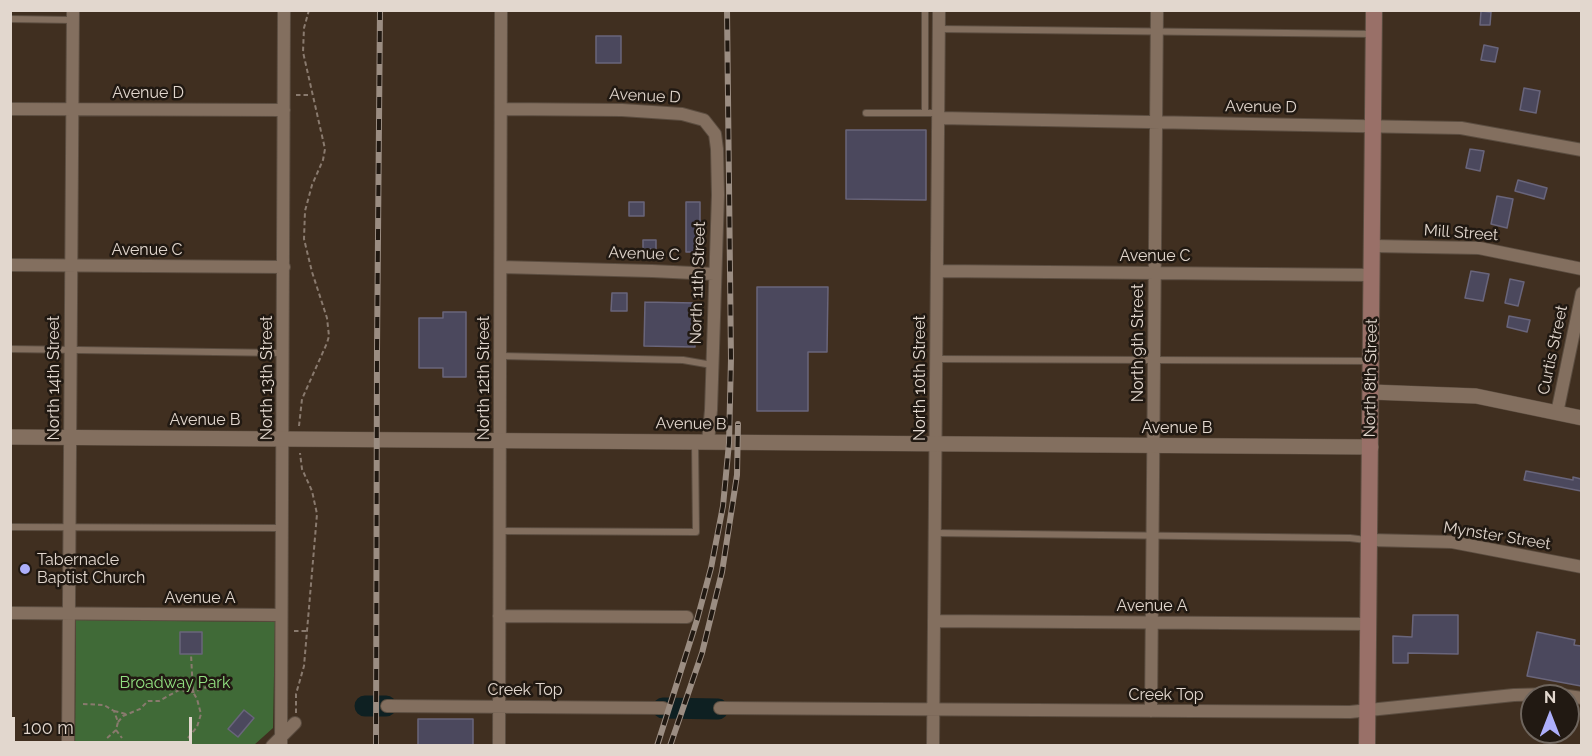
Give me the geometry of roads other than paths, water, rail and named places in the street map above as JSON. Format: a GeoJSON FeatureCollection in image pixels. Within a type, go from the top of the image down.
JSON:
{"type":"FeatureCollection","features":[{"type":"Feature","properties":{"kind":"main road","name":"North 8th Street"},"geometry":{"type":"LineString","coordinates":[[1367,746],[1374,10]]}},
{"type":"Feature","properties":{"kind":"street","name":"North 13th Street"},"geometry":{"type":"LineString","coordinates":[[278,742],[283,439],[284,10]]}},
{"type":"Feature","properties":{"kind":"street","name":"North 12th Street"},"geometry":{"type":"LineString","coordinates":[[498,746],[501,10]]}},
{"type":"Feature","properties":{"kind":"street","name":"North 10th Street"},"geometry":{"type":"LineString","coordinates":[[933,746],[939,10]]}},
{"type":"Feature","properties":{"kind":"street","name":"North 9th Street"},"geometry":{"type":"LineString","coordinates":[[1151,711],[1156,10]]}},
{"type":"Feature","properties":{"kind":"street","name":"North 14th Street"},"geometry":{"type":"LineString","coordinates":[[68,746],[73,15]]}},
{"type":"Feature","properties":{"kind":"street","name":"Avenue D"},"geometry":{"type":"LineString","coordinates":[[10,108],[284,110]]}},
{"type":"Feature","properties":{"kind":"street","name":"Avenue D"},"geometry":{"type":"LineString","coordinates":[[501,109],[622,110],[682,114],[696,116],[710,126]]}},
{"type":"Feature","properties":{"kind":"street","name":"Avenue D"},"geometry":{"type":"LineString","coordinates":[[939,115],[1461,128],[1581,150]]}},
{"type":"Feature","properties":{"kind":"street","name":"North 11th Street"},"geometry":{"type":"LineString","coordinates":[[702,442],[712,364],[718,195],[717,149],[715,134],[710,126]]}},
{"type":"Feature","properties":{"kind":"street","name":"Mill Street"},"geometry":{"type":"LineString","coordinates":[[1373,246],[1479,248],[1581,269]]}},
{"type":"Feature","properties":{"kind":"street","name":"Avenue C"},"geometry":{"type":"LineString","coordinates":[[10,265],[284,267]]}},
{"type":"Feature","properties":{"kind":"street","name":"Avenue C"},"geometry":{"type":"LineString","coordinates":[[501,267],[714,274]]}},
{"type":"Feature","properties":{"kind":"street","name":"Avenue C"},"geometry":{"type":"LineString","coordinates":[[938,272],[1373,275]]}},
{"type":"Feature","properties":{"kind":"street","name":"Curtis Street"},"geometry":{"type":"LineString","coordinates":[[1557,413],[1581,293]]}},
{"type":"Feature","properties":{"kind":"street"},"geometry":{"type":"LineString","coordinates":[[1371,392],[1476,396],[1581,418]]}},
{"type":"Feature","properties":{"kind":"street","name":"Avenue B"},"geometry":{"type":"LineString","coordinates":[[10,437],[1371,447]]}},
{"type":"Feature","properties":{"kind":"street","name":"Mynster Street"},"geometry":{"type":"LineString","coordinates":[[1370,540],[1452,542],[1581,567]]}},
{"type":"Feature","properties":{"kind":"street","name":"Avenue A"},"geometry":{"type":"LineString","coordinates":[[10,613],[281,615]]}},
{"type":"Feature","properties":{"kind":"street"},"geometry":{"type":"LineString","coordinates":[[499,616],[687,618]]}},
{"type":"Feature","properties":{"kind":"street","name":"Avenue A"},"geometry":{"type":"LineString","coordinates":[[934,621],[1369,624]]}},
{"type":"Feature","properties":{"kind":"street","name":"Creek Top"},"geometry":{"type":"LineString","coordinates":[[720,708],[1368,711],[1514,695],[1554,694],[1581,698]]}},
{"type":"Feature","properties":{"kind":"street","name":"Creek Top"},"geometry":{"type":"LineString","coordinates":[[387,706],[663,708]]}},
{"type":"Feature","properties":{"kind":"street"},"geometry":{"type":"LineString","coordinates":[[278,742],[296,723]]}},
{"type":"Feature","properties":{"kind":"lane"},"geometry":{"type":"LineString","coordinates":[[925,10],[925,113]]}},
{"type":"Feature","properties":{"kind":"lane"},"geometry":{"type":"LineString","coordinates":[[10,19],[73,15]]}},
{"type":"Feature","properties":{"kind":"lane"},"geometry":{"type":"LineString","coordinates":[[939,29],[1374,34]]}},
{"type":"Feature","properties":{"kind":"lane"},"geometry":{"type":"LineString","coordinates":[[866,113],[939,115]]}},
{"type":"Feature","properties":{"kind":"lane"},"geometry":{"type":"LineString","coordinates":[[10,349],[283,352]]}},
{"type":"Feature","properties":{"kind":"lane"},"geometry":{"type":"LineString","coordinates":[[501,356],[683,360],[712,364]]}},
{"type":"Feature","properties":{"kind":"lane"},"geometry":{"type":"LineString","coordinates":[[937,359],[1372,361]]}},
{"type":"Feature","properties":{"kind":"lane"},"geometry":{"type":"LineString","coordinates":[[500,531],[696,532],[702,442]]}},
{"type":"Feature","properties":{"kind":"lane"},"geometry":{"type":"LineString","coordinates":[[10,527],[282,528]]}},
{"type":"Feature","properties":{"kind":"lane"},"geometry":{"type":"LineString","coordinates":[[935,533],[1370,540]]}},
{"type":"Feature","properties":{"kind":"waterway"},"geometry":{"type":"LineString","coordinates":[[365,706],[386,706]]}},
{"type":"Feature","properties":{"kind":"waterway"},"geometry":{"type":"LineString","coordinates":[[663,708],[718,709]]}},
{"type":"Feature","properties":{"kind":"railway"},"geometry":{"type":"LineString","coordinates":[[376,746],[380,10]]}},
{"type":"Feature","properties":{"kind":"railway"},"geometry":{"type":"LineString","coordinates":[[657,746],[711,568],[723,506],[729,443],[731,359],[727,10]]}},
{"type":"Feature","properties":{"kind":"railway"},"geometry":{"type":"LineString","coordinates":[[670,746],[702,653],[722,572],[737,475],[738,424]]}},
{"type":"Feature","properties":{"kind":"place","name":"Tabernacle Baptist Church"},"geometry":{"type":"Point","coordinates":[25,569]}},
{"type":"Feature","properties":{"kind":"park label","name":"Broadway Park"},"geometry":{"type":"Point","coordinates":[175,683]}}]}
